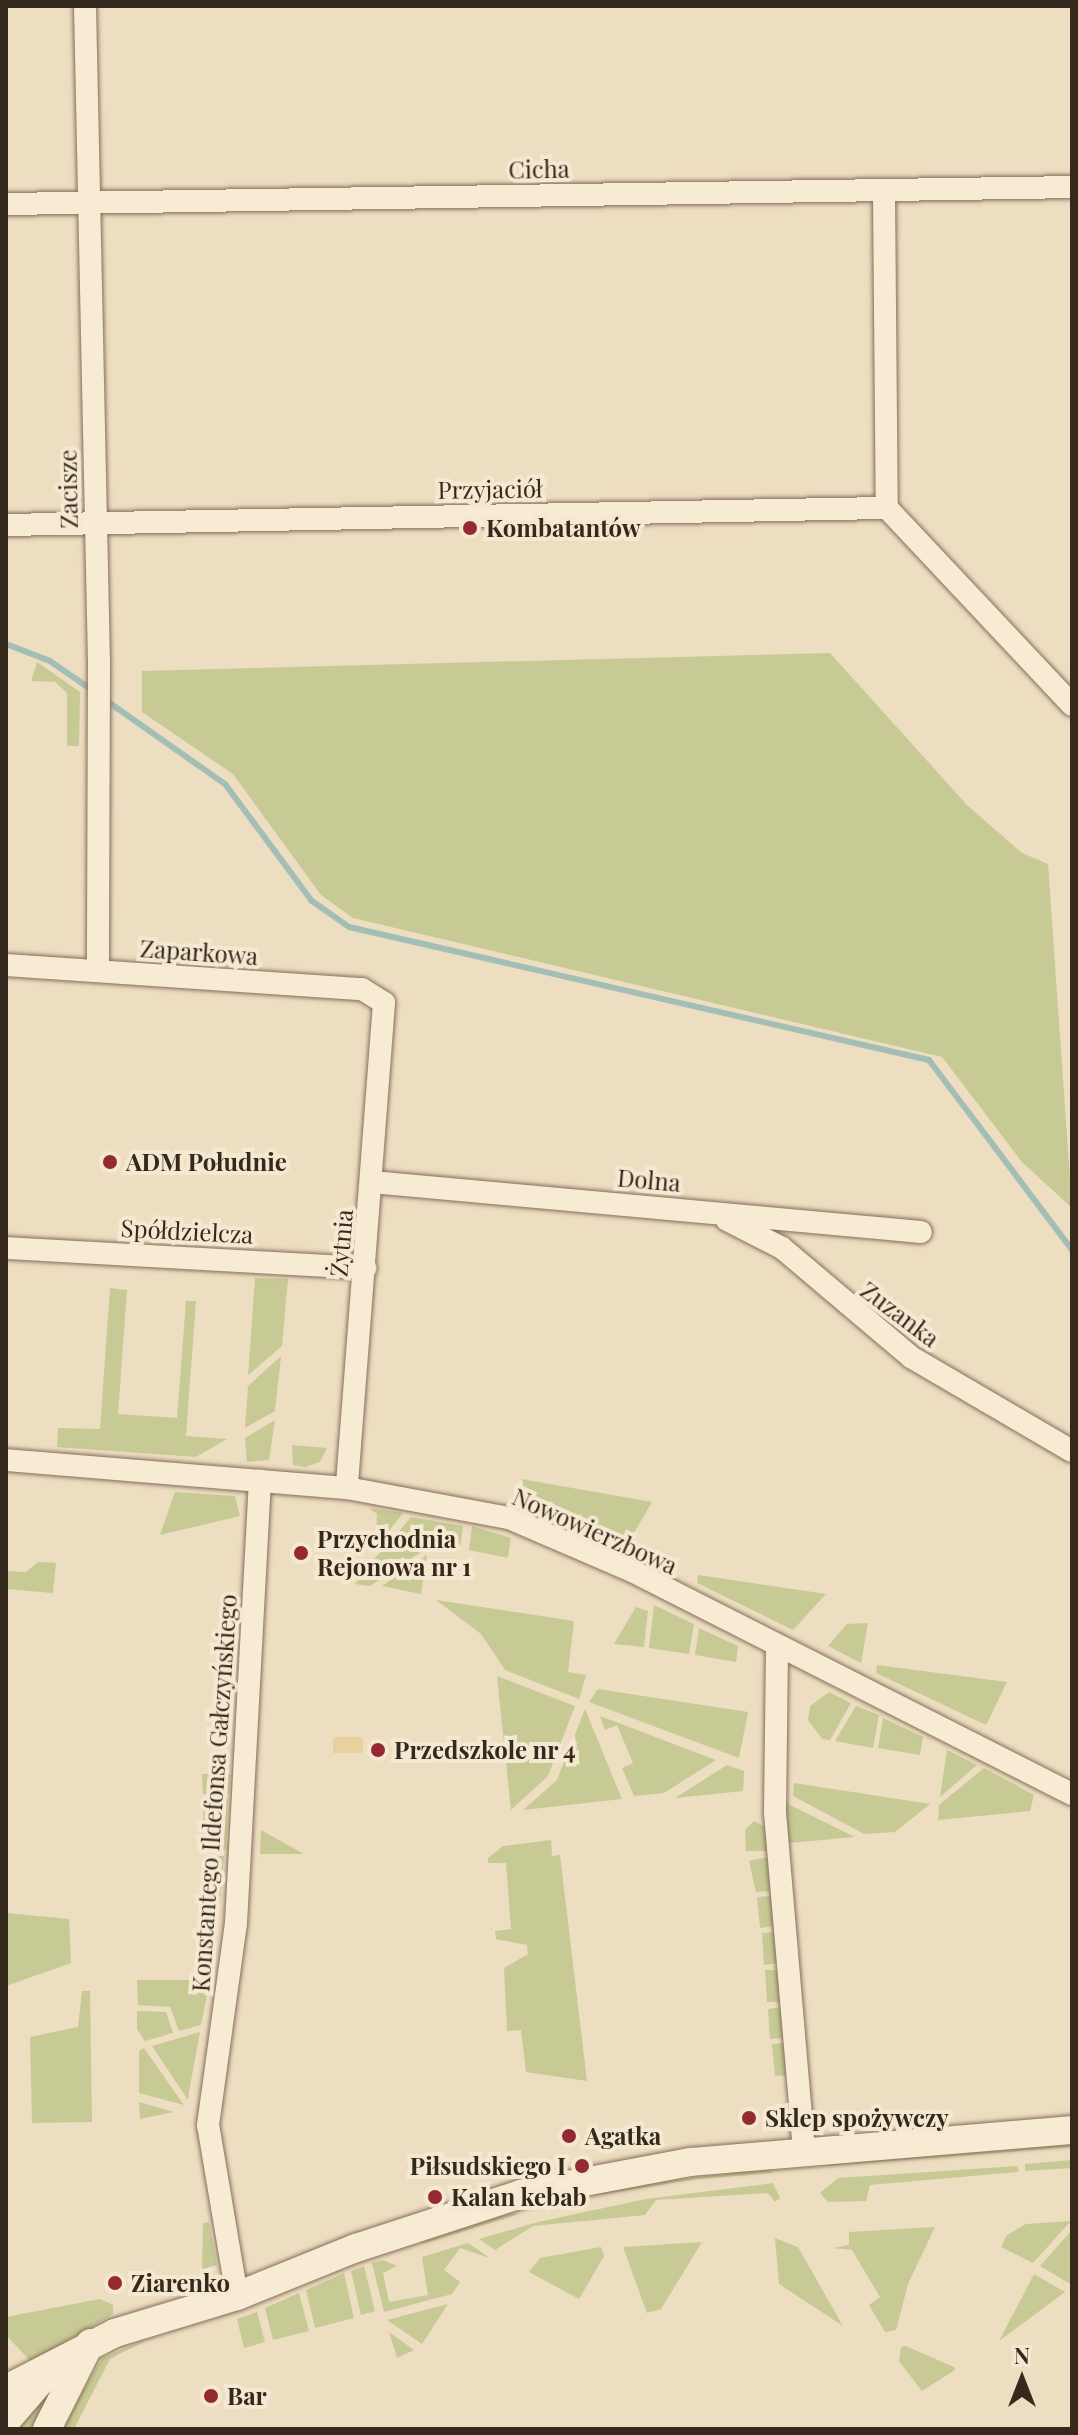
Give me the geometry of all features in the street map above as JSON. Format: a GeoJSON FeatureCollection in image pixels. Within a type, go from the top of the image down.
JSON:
{"type":"FeatureCollection","features":[{"type":"Feature","properties":{"kind":"street","name":"Zacisze"},"geometry":{"type":"LineString","coordinates":[[85,6],[99,662],[98,971]]}},
{"type":"Feature","properties":{"kind":"street","name":"Cicha"},"geometry":{"type":"LineString","coordinates":[[6,204],[1072,187]]}},
{"type":"Feature","properties":{"kind":"street"},"geometry":{"type":"LineString","coordinates":[[884,192],[887,508],[1072,705]]}},
{"type":"Feature","properties":{"kind":"street","name":"Przyjaciół"},"geometry":{"type":"LineString","coordinates":[[95,524],[887,508]]}},
{"type":"Feature","properties":{"kind":"street"},"geometry":{"type":"LineString","coordinates":[[6,525],[95,524]]}},
{"type":"Feature","properties":{"kind":"street","name":"Zaparkowa"},"geometry":{"type":"LineString","coordinates":[[6,965],[362,989],[384,1003]]}},
{"type":"Feature","properties":{"kind":"street","name":"Żytnia"},"geometry":{"type":"LineString","coordinates":[[347,1488],[384,1003]]}},
{"type":"Feature","properties":{"kind":"street","name":"Dolna"},"geometry":{"type":"LineString","coordinates":[[372,1182],[921,1232]]}},
{"type":"Feature","properties":{"kind":"street","name":"Zuzanka"},"geometry":{"type":"LineString","coordinates":[[703,1211],[782,1248],[911,1357],[1072,1451]]}},
{"type":"Feature","properties":{"kind":"street","name":"Spółdzielcza"},"geometry":{"type":"LineString","coordinates":[[6,1248],[365,1268]]}},
{"type":"Feature","properties":{"kind":"street","name":"Nowowierzbowa"},"geometry":{"type":"LineString","coordinates":[[6,1460],[347,1488],[509,1518],[632,1571],[777,1649],[1072,1794]]}},
{"type":"Feature","properties":{"kind":"street","name":"Konstantego Ildefonsa Gałczyńskiego"},"geometry":{"type":"LineString","coordinates":[[237,2296],[208,2125],[236,1923],[260,1481]]}},
{"type":"Feature","properties":{"kind":"street"},"geometry":{"type":"LineString","coordinates":[[777,1649],[774,1808],[804,2152]]}},
{"type":"Feature","properties":{"kind":"street"},"geometry":{"type":"LineString","coordinates":[[6,2389],[90,2343],[237,2296],[356,2248],[521,2194],[648,2168],[1072,2130]]}},
{"type":"Feature","properties":{"kind":"street"},"geometry":{"type":"LineString","coordinates":[[47,2429],[90,2343]]}},
{"type":"Feature","properties":{"kind":"street"},"geometry":{"type":"LineString","coordinates":[[6,2421],[56,2364]]}},
{"type":"Feature","properties":{"kind":"green space"},"geometry":{"type":"Polygon","coordinates":[[[830,653],[967,805],[1022,853],[1048,864],[1072,1208],[1022,1162],[942,1057],[353,918],[321,895],[233,774],[142,712],[142,671],[830,653]]]}},
{"type":"Feature","properties":{"kind":"green space"},"geometry":{"type":"Polygon","coordinates":[[[37,662],[80,692],[79,746],[67,746],[67,693],[55,682],[31,681],[37,662]]]}},
{"type":"Feature","properties":{"kind":"green space"},"geometry":{"type":"Polygon","coordinates":[[[255,1278],[288,1279],[282,1346],[248,1375],[255,1278]]]}},
{"type":"Feature","properties":{"kind":"green space"},"geometry":{"type":"Polygon","coordinates":[[[110,1288],[127,1290],[118,1414],[177,1418],[186,1301],[196,1301],[186,1436],[227,1439],[196,1457],[57,1447],[58,1428],[100,1429],[110,1288]]]}},
{"type":"Feature","properties":{"kind":"green space"},"geometry":{"type":"Polygon","coordinates":[[[281,1356],[275,1411],[245,1428],[248,1386],[281,1356]]]}},
{"type":"Feature","properties":{"kind":"green space"},"geometry":{"type":"Polygon","coordinates":[[[275,1420],[269,1460],[247,1462],[245,1438],[275,1420]]]}},
{"type":"Feature","properties":{"kind":"green space"},"geometry":{"type":"Polygon","coordinates":[[[292,1445],[327,1448],[320,1462],[305,1467],[293,1465],[292,1445]]]}},
{"type":"Feature","properties":{"kind":"green space"},"geometry":{"type":"Polygon","coordinates":[[[521,1479],[652,1502],[627,1545],[518,1501],[521,1479]]]}},
{"type":"Feature","properties":{"kind":"green space"},"geometry":{"type":"Polygon","coordinates":[[[175,1492],[235,1496],[240,1516],[160,1535],[175,1492]]]}},
{"type":"Feature","properties":{"kind":"green space"},"geometry":{"type":"Polygon","coordinates":[[[369,1508],[403,1513],[385,1536],[376,1534],[377,1514],[369,1508]]]}},
{"type":"Feature","properties":{"kind":"green space"},"geometry":{"type":"Polygon","coordinates":[[[411,1517],[463,1526],[460,1548],[394,1537],[411,1517]]]}},
{"type":"Feature","properties":{"kind":"green space"},"geometry":{"type":"Polygon","coordinates":[[[472,1526],[511,1538],[508,1558],[469,1550],[472,1526]]]}},
{"type":"Feature","properties":{"kind":"green space"},"geometry":{"type":"Polygon","coordinates":[[[389,1543],[424,1550],[370,1586],[355,1584],[361,1576],[373,1576],[374,1559],[389,1543]]]}},
{"type":"Feature","properties":{"kind":"green space"},"geometry":{"type":"Polygon","coordinates":[[[427,1555],[421,1594],[382,1586],[427,1555]]]}},
{"type":"Feature","properties":{"kind":"green space"},"geometry":{"type":"Polygon","coordinates":[[[38,1562],[56,1563],[53,1593],[6,1589],[6,1571],[26,1572],[38,1562]]]}},
{"type":"Feature","properties":{"kind":"green space"},"geometry":{"type":"Polygon","coordinates":[[[698,1575],[826,1594],[793,1630],[697,1583],[698,1575]]]}},
{"type":"Feature","properties":{"kind":"green space"},"geometry":{"type":"Polygon","coordinates":[[[436,1600],[574,1621],[568,1672],[586,1675],[579,1699],[505,1670],[481,1634],[436,1600]]]}},
{"type":"Feature","properties":{"kind":"green space"},"geometry":{"type":"Polygon","coordinates":[[[654,1605],[694,1624],[689,1654],[649,1648],[654,1605]]]}},
{"type":"Feature","properties":{"kind":"green space"},"geometry":{"type":"Polygon","coordinates":[[[636,1607],[648,1611],[644,1647],[614,1644],[636,1607]]]}},
{"type":"Feature","properties":{"kind":"green space"},"geometry":{"type":"Polygon","coordinates":[[[868,1623],[861,1663],[828,1646],[847,1624],[868,1623]]]}},
{"type":"Feature","properties":{"kind":"green space"},"geometry":{"type":"Polygon","coordinates":[[[699,1628],[738,1646],[736,1662],[695,1655],[699,1628]]]}},
{"type":"Feature","properties":{"kind":"green space"},"geometry":{"type":"Polygon","coordinates":[[[877,1665],[1007,1682],[986,1725],[876,1673],[877,1665]]]}},
{"type":"Feature","properties":{"kind":"green space"},"geometry":{"type":"Polygon","coordinates":[[[497,1676],[575,1706],[548,1776],[511,1810],[497,1676]]]}},
{"type":"Feature","properties":{"kind":"green space"},"geometry":{"type":"Polygon","coordinates":[[[598,1689],[748,1712],[739,1758],[589,1702],[598,1689]]]}},
{"type":"Feature","properties":{"kind":"green space"},"geometry":{"type":"Polygon","coordinates":[[[829,1692],[851,1703],[830,1740],[822,1739],[808,1720],[810,1706],[829,1692]]]}},
{"type":"Feature","properties":{"kind":"green space"},"geometry":{"type":"Polygon","coordinates":[[[856,1706],[879,1715],[873,1748],[835,1741],[856,1706]]]}},
{"type":"Feature","properties":{"kind":"green space"},"geometry":{"type":"Polygon","coordinates":[[[585,1709],[622,1799],[523,1810],[557,1780],[585,1709]]]}},
{"type":"Feature","properties":{"kind":"green space"},"geometry":{"type":"Polygon","coordinates":[[[600,1716],[716,1760],[664,1793],[634,1796],[622,1768],[633,1763],[617,1725],[605,1730],[600,1716]]]}},
{"type":"Feature","properties":{"kind":"green space"},"geometry":{"type":"Polygon","coordinates":[[[883,1718],[923,1737],[920,1755],[878,1748],[883,1718]]]}},
{"type":"Feature","properties":{"kind":"green space"},"geometry":{"type":"Polygon","coordinates":[[[947,1750],[977,1765],[940,1797],[947,1750]]]}},
{"type":"Feature","properties":{"kind":"green space"},"geometry":{"type":"Polygon","coordinates":[[[727,1765],[744,1771],[743,1791],[675,1798],[727,1765]]]}},
{"type":"Feature","properties":{"kind":"green space"},"geometry":{"type":"Polygon","coordinates":[[[984,1768],[1034,1795],[1030,1811],[938,1820],[939,1805],[984,1768]]]}},
{"type":"Feature","properties":{"kind":"green space"},"geometry":{"type":"Polygon","coordinates":[[[202,1774],[230,1774],[229,1794],[203,1794],[202,1774]]]}},
{"type":"Feature","properties":{"kind":"green space"},"geometry":{"type":"Polygon","coordinates":[[[794,1783],[930,1804],[895,1832],[864,1834],[793,1796],[794,1783]]]}},
{"type":"Feature","properties":{"kind":"green space"},"geometry":{"type":"Polygon","coordinates":[[[203,1799],[228,1799],[226,1849],[204,1850],[203,1799]]]}},
{"type":"Feature","properties":{"kind":"green space"},"geometry":{"type":"Polygon","coordinates":[[[786,1803],[855,1837],[789,1843],[786,1803]]]}},
{"type":"Feature","properties":{"kind":"green space"},"geometry":{"type":"Polygon","coordinates":[[[754,1821],[766,1827],[770,1851],[746,1851],[745,1830],[754,1821]]]}},
{"type":"Feature","properties":{"kind":"green space"},"geometry":{"type":"Polygon","coordinates":[[[261,1830],[304,1854],[260,1854],[261,1830]]]}},
{"type":"Feature","properties":{"kind":"green space"},"geometry":{"type":"Polygon","coordinates":[[[551,1840],[552,1856],[560,1855],[587,2081],[526,2072],[521,2030],[507,2031],[504,1968],[528,1954],[527,1945],[496,1939],[495,1931],[511,1929],[506,1863],[488,1863],[488,1858],[503,1846],[551,1840]]]}},
{"type":"Feature","properties":{"kind":"green space"},"geometry":{"type":"Polygon","coordinates":[[[205,1856],[224,1856],[220,1904],[206,1905],[205,1856]]]}},
{"type":"Feature","properties":{"kind":"green space"},"geometry":{"type":"Polygon","coordinates":[[[768,1857],[771,1891],[756,1892],[749,1861],[768,1857]]]}},
{"type":"Feature","properties":{"kind":"green space"},"geometry":{"type":"Polygon","coordinates":[[[771,1896],[774,1926],[760,1928],[757,1897],[771,1896]]]}},
{"type":"Feature","properties":{"kind":"green space"},"geometry":{"type":"Polygon","coordinates":[[[6,1913],[69,1919],[71,1963],[6,1986],[6,1913]]]}},
{"type":"Feature","properties":{"kind":"green space"},"geometry":{"type":"Polygon","coordinates":[[[775,1932],[778,1963],[764,1965],[762,1933],[775,1932]]]}},
{"type":"Feature","properties":{"kind":"green space"},"geometry":{"type":"Polygon","coordinates":[[[765,1970],[778,1970],[781,2002],[767,2002],[765,1970]]]}},
{"type":"Feature","properties":{"kind":"green space"},"geometry":{"type":"Polygon","coordinates":[[[137,1980],[210,1980],[201,2025],[179,2031],[170,2007],[138,2005],[137,1980]]]}},
{"type":"Feature","properties":{"kind":"green space"},"geometry":{"type":"Polygon","coordinates":[[[82,1991],[90,1991],[92,2122],[32,2123],[30,2037],[78,2027],[82,1991]]]}},
{"type":"Feature","properties":{"kind":"green space"},"geometry":{"type":"Polygon","coordinates":[[[782,2007],[784,2038],[770,2039],[768,2009],[782,2007]]]}},
{"type":"Feature","properties":{"kind":"green space"},"geometry":{"type":"Polygon","coordinates":[[[137,2011],[166,2012],[173,2033],[145,2041],[137,2029],[137,2011]]]}},
{"type":"Feature","properties":{"kind":"green space"},"geometry":{"type":"Polygon","coordinates":[[[200,2032],[189,2092],[188,2100],[152,2046],[200,2032]]]}},
{"type":"Feature","properties":{"kind":"green space"},"geometry":{"type":"Polygon","coordinates":[[[786,2043],[789,2075],[775,2076],[772,2044],[786,2043]]]}},
{"type":"Feature","properties":{"kind":"green space"},"geometry":{"type":"Polygon","coordinates":[[[144,2048],[184,2105],[139,2093],[139,2051],[144,2048]]]}},
{"type":"Feature","properties":{"kind":"green space"},"geometry":{"type":"Polygon","coordinates":[[[139,2102],[174,2112],[140,2119],[139,2102]]]}},
{"type":"Feature","properties":{"kind":"green space"},"geometry":{"type":"Polygon","coordinates":[[[1072,2144],[1072,2147],[827,2166],[830,2162],[1072,2144]]]}},
{"type":"Feature","properties":{"kind":"green space"},"geometry":{"type":"Polygon","coordinates":[[[1072,2160],[1072,2168],[1025,2171],[1025,2164],[1072,2160]]]}},
{"type":"Feature","properties":{"kind":"green space"},"geometry":{"type":"Polygon","coordinates":[[[1017,2166],[1019,2172],[870,2185],[866,2201],[828,2202],[820,2193],[838,2178],[1017,2166]]]}},
{"type":"Feature","properties":{"kind":"green space"},"geometry":{"type":"Polygon","coordinates":[[[773,2168],[772,2173],[697,2179],[599,2195],[612,2188],[773,2168]]]}},
{"type":"Feature","properties":{"kind":"green space"},"geometry":{"type":"Polygon","coordinates":[[[773,2183],[780,2198],[775,2202],[768,2193],[656,2200],[645,2215],[533,2226],[495,2250],[479,2239],[538,2222],[646,2199],[773,2183]]]}},
{"type":"Feature","properties":{"kind":"green space"},"geometry":{"type":"Polygon","coordinates":[[[510,2213],[519,2214],[422,2244],[427,2238],[510,2213]]]}},
{"type":"Feature","properties":{"kind":"green space"},"geometry":{"type":"Polygon","coordinates":[[[1071,2221],[1033,2263],[1001,2247],[1007,2235],[1026,2224],[1071,2221]]]}},
{"type":"Feature","properties":{"kind":"green space"},"geometry":{"type":"Polygon","coordinates":[[[209,2222],[217,2265],[202,2269],[203,2223],[209,2222]]]}},
{"type":"Feature","properties":{"kind":"green space"},"geometry":{"type":"Polygon","coordinates":[[[935,2227],[908,2284],[896,2330],[885,2332],[869,2305],[880,2297],[852,2250],[833,2248],[849,2245],[849,2232],[935,2227]]]}},
{"type":"Feature","properties":{"kind":"green space"},"geometry":{"type":"Polygon","coordinates":[[[1072,2230],[1072,2285],[1040,2266],[1072,2230]]]}},
{"type":"Feature","properties":{"kind":"green space"},"geometry":{"type":"Polygon","coordinates":[[[775,2238],[798,2247],[843,2326],[779,2284],[775,2238]]]}},
{"type":"Feature","properties":{"kind":"green space"},"geometry":{"type":"Polygon","coordinates":[[[702,2242],[661,2309],[647,2313],[623,2247],[702,2242]]]}},
{"type":"Feature","properties":{"kind":"green space"},"geometry":{"type":"Polygon","coordinates":[[[468,2243],[490,2258],[460,2248],[444,2270],[460,2282],[452,2294],[384,2312],[372,2263],[383,2260],[397,2266],[383,2273],[389,2302],[428,2295],[422,2257],[468,2243]]]}},
{"type":"Feature","properties":{"kind":"green space"},"geometry":{"type":"Polygon","coordinates":[[[601,2247],[604,2256],[579,2299],[529,2272],[540,2258],[601,2247]]]}},
{"type":"Feature","properties":{"kind":"green space"},"geometry":{"type":"Polygon","coordinates":[[[364,2266],[375,2311],[361,2315],[351,2271],[364,2266]]]}},
{"type":"Feature","properties":{"kind":"green space"},"geometry":{"type":"Polygon","coordinates":[[[344,2273],[354,2318],[315,2328],[306,2290],[344,2273]]]}},
{"type":"Feature","properties":{"kind":"green space"},"geometry":{"type":"Polygon","coordinates":[[[1034,2274],[1065,2292],[999,2341],[1034,2274]]]}},
{"type":"Feature","properties":{"kind":"green space"},"geometry":{"type":"Polygon","coordinates":[[[299,2293],[309,2331],[273,2340],[265,2308],[299,2293]]]}},
{"type":"Feature","properties":{"kind":"green space"},"geometry":{"type":"Polygon","coordinates":[[[100,2299],[113,2305],[113,2314],[32,2363],[8,2337],[6,2317],[100,2299]]]}},
{"type":"Feature","properties":{"kind":"green space"},"geometry":{"type":"Polygon","coordinates":[[[448,2304],[422,2344],[387,2320],[448,2304]]]}},
{"type":"Feature","properties":{"kind":"green space"},"geometry":{"type":"Polygon","coordinates":[[[257,2312],[265,2342],[244,2348],[237,2319],[257,2312]]]}},
{"type":"Feature","properties":{"kind":"green space"},"geometry":{"type":"Polygon","coordinates":[[[389,2332],[414,2350],[397,2358],[389,2332]]]}},
{"type":"Feature","properties":{"kind":"green space"},"geometry":{"type":"Polygon","coordinates":[[[150,2338],[110,2359],[74,2429],[61,2429],[102,2358],[150,2338]]]}},
{"type":"Feature","properties":{"kind":"green space"},"geometry":{"type":"Polygon","coordinates":[[[906,2346],[955,2370],[922,2391],[899,2361],[901,2347],[906,2346]]]}},
{"type":"Feature","properties":{"kind":"green space"},"geometry":{"type":"Polygon","coordinates":[[[60,2377],[37,2429],[10,2429],[60,2377]]]}},
{"type":"Feature","properties":{"kind":"sand"},"geometry":{"type":"Polygon","coordinates":[[[333,1737],[363,1737],[363,1753],[333,1753],[333,1737]]]}},
{"type":"Feature","properties":{"kind":"waterway"},"geometry":{"type":"LineString","coordinates":[[6,644],[50,661],[95,692]]}},
{"type":"Feature","properties":{"kind":"waterway"},"geometry":{"type":"LineString","coordinates":[[104,699],[225,784],[312,901],[349,927],[929,1060],[1072,1250]]}},
{"type":"Feature","properties":{"kind":"place","name":"Kombatantów"},"geometry":{"type":"Point","coordinates":[470,528]}},
{"type":"Feature","properties":{"kind":"place","name":"ADM Południe"},"geometry":{"type":"Point","coordinates":[110,1162]}},
{"type":"Feature","properties":{"kind":"place","name":"Przychodnia Rejonowa nr 1"},"geometry":{"type":"Point","coordinates":[301,1553]}},
{"type":"Feature","properties":{"kind":"place","name":"Przedszkole nr 4"},"geometry":{"type":"Point","coordinates":[378,1750]}},
{"type":"Feature","properties":{"kind":"place","name":"Sklep spożywczy"},"geometry":{"type":"Point","coordinates":[749,2118]}},
{"type":"Feature","properties":{"kind":"place","name":"Agatka"},"geometry":{"type":"Point","coordinates":[569,2136]}},
{"type":"Feature","properties":{"kind":"place","name":"Piłsudskiego I"},"geometry":{"type":"Point","coordinates":[582,2166]}},
{"type":"Feature","properties":{"kind":"place","name":"Kalan kebab"},"geometry":{"type":"Point","coordinates":[435,2197]}},
{"type":"Feature","properties":{"kind":"place","name":"Ziarenko"},"geometry":{"type":"Point","coordinates":[115,2283]}},
{"type":"Feature","properties":{"kind":"place","name":"Bar"},"geometry":{"type":"Point","coordinates":[211,2396]}}]}
